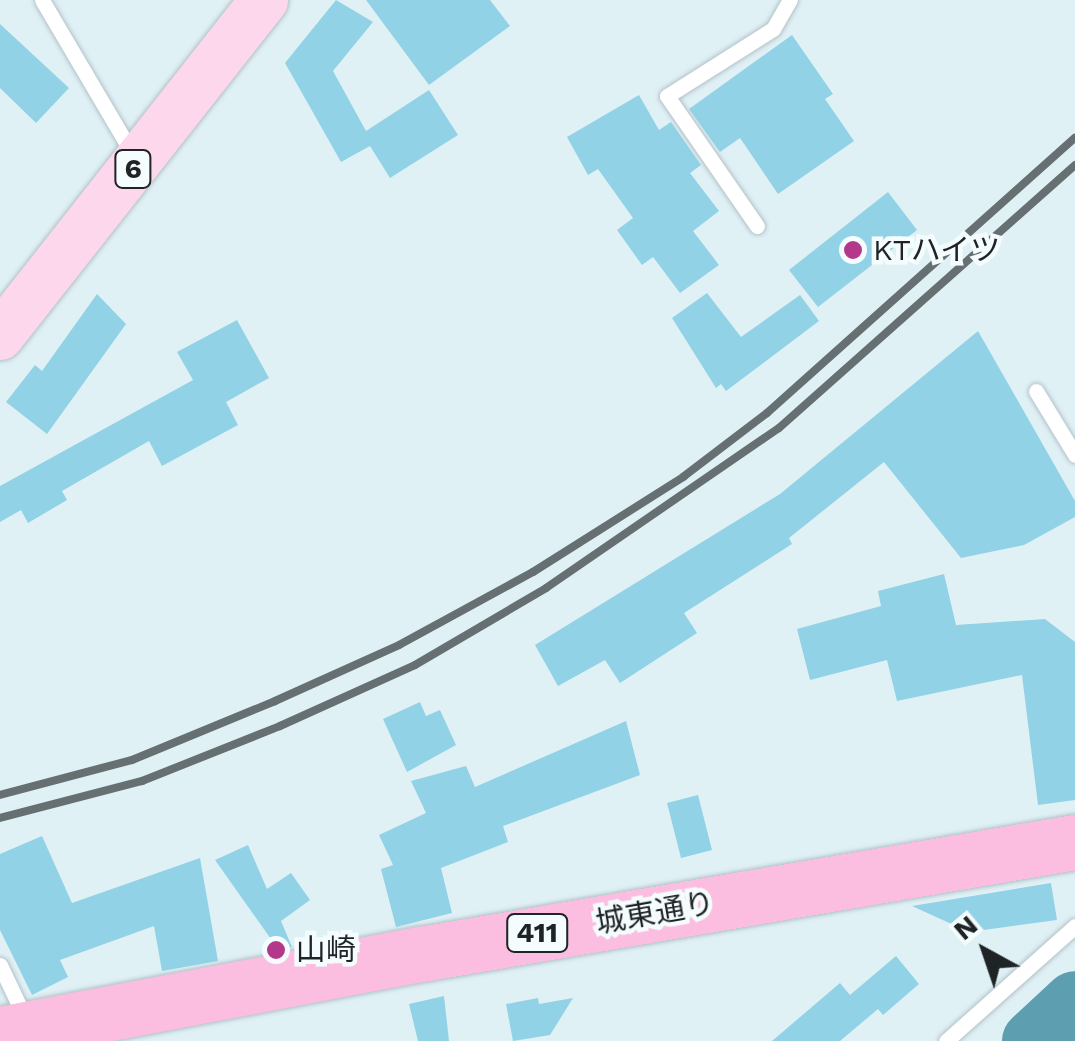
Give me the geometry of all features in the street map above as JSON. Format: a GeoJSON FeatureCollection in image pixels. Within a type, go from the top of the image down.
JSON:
{"type":"FeatureCollection","features":[{"type":"Feature","properties":{"kind":"highway","name":"城東通り"},"geometry":{"type":"LineString","coordinates":[[15,1031],[1075,842]]}},
{"type":"Feature","properties":{"kind":"main road","name":"6"},"geometry":{"type":"LineString","coordinates":[[0,336],[264,0]]}},
{"type":"Feature","properties":{"kind":"lane"},"geometry":{"type":"LineString","coordinates":[[42,0],[138,163]]}},
{"type":"Feature","properties":{"kind":"lane"},"geometry":{"type":"LineString","coordinates":[[757,226],[667,96],[773,29],[790,0]]}},
{"type":"Feature","properties":{"kind":"lane"},"geometry":{"type":"LineString","coordinates":[[1036,391],[1075,454]]}},
{"type":"Feature","properties":{"kind":"lane"},"geometry":{"type":"LineString","coordinates":[[946,1041],[1075,926]]}},
{"type":"Feature","properties":{"kind":"lane"},"geometry":{"type":"LineString","coordinates":[[0,965],[15,1031]]}},
{"type":"Feature","properties":{"kind":"building"},"geometry":{"type":"Polygon","coordinates":[[[336,0],[373,22],[333,71],[366,131],[429,90],[458,135],[390,178],[370,146],[341,162],[285,63],[336,0]]]}},
{"type":"Feature","properties":{"kind":"building"},"geometry":{"type":"Polygon","coordinates":[[[366,0],[490,0],[510,26],[429,85],[366,0]]]}},
{"type":"Feature","properties":{"kind":"building"},"geometry":{"type":"Polygon","coordinates":[[[0,24],[69,88],[36,123],[0,88],[0,24]]]}},
{"type":"Feature","properties":{"kind":"building"},"geometry":{"type":"Polygon","coordinates":[[[792,35],[833,94],[825,99],[854,141],[778,194],[740,138],[720,152],[689,109],[792,35]]]}},
{"type":"Feature","properties":{"kind":"building"},"geometry":{"type":"Polygon","coordinates":[[[639,95],[659,130],[671,122],[701,165],[690,173],[719,211],[693,231],[719,265],[680,293],[653,257],[642,265],[617,230],[633,218],[598,169],[588,175],[567,137],[639,95]]]}},
{"type":"Feature","properties":{"kind":"building","name":"KTハイツ"},"geometry":{"type":"Polygon","coordinates":[[[888,192],[917,230],[818,307],[789,270],[888,192]]]}},
{"type":"Feature","properties":{"kind":"building"},"geometry":{"type":"Polygon","coordinates":[[[707,293],[741,337],[800,295],[819,321],[726,391],[721,384],[716,388],[672,318],[707,293]]]}},
{"type":"Feature","properties":{"kind":"building"},"geometry":{"type":"Polygon","coordinates":[[[97,294],[126,324],[47,434],[6,402],[35,365],[42,371],[97,294]]]}},
{"type":"Feature","properties":{"kind":"building"},"geometry":{"type":"Polygon","coordinates":[[[237,320],[269,378],[226,402],[238,425],[162,466],[149,441],[62,491],[67,500],[28,523],[21,510],[0,522],[0,486],[193,380],[177,352],[237,320]]]}},
{"type":"Feature","properties":{"kind":"building"},"geometry":{"type":"Polygon","coordinates":[[[978,331],[1075,501],[1075,517],[1024,545],[961,558],[884,462],[789,538],[792,544],[684,613],[697,633],[620,683],[605,660],[558,686],[535,645],[780,494],[978,331]]]}},
{"type":"Feature","properties":{"kind":"building"},"geometry":{"type":"Polygon","coordinates":[[[944,574],[956,625],[1045,619],[1075,642],[1075,800],[1038,805],[1022,675],[897,701],[887,660],[810,680],[797,629],[881,606],[878,591],[944,574]]]}},
{"type":"Feature","properties":{"kind":"building"},"geometry":{"type":"Polygon","coordinates":[[[420,702],[426,716],[440,710],[456,745],[407,772],[383,719],[420,702]]]}},
{"type":"Feature","properties":{"kind":"building"},"geometry":{"type":"Polygon","coordinates":[[[626,721],[640,775],[503,826],[508,842],[441,868],[452,913],[396,927],[381,869],[393,865],[379,835],[426,813],[411,781],[466,766],[475,787],[626,721]]]}},
{"type":"Feature","properties":{"kind":"building"},"geometry":{"type":"Polygon","coordinates":[[[698,795],[712,850],[681,858],[667,803],[698,795]]]}},
{"type":"Feature","properties":{"kind":"building"},"geometry":{"type":"Polygon","coordinates":[[[42,836],[72,903],[200,858],[218,961],[162,971],[154,926],[60,960],[68,977],[32,995],[0,930],[0,854],[42,836]]]}},
{"type":"Feature","properties":{"kind":"building"},"geometry":{"type":"Polygon","coordinates":[[[248,845],[267,889],[291,873],[310,900],[281,921],[292,947],[278,949],[215,860],[248,845]]]}},
{"type":"Feature","properties":{"kind":"building"},"geometry":{"type":"Polygon","coordinates":[[[1051,883],[1057,920],[969,932],[912,906],[1051,883]]]}},
{"type":"Feature","properties":{"kind":"building"},"geometry":{"type":"Polygon","coordinates":[[[896,956],[919,984],[883,1015],[878,1009],[840,1041],[772,1041],[840,983],[850,995],[896,956]]]}},
{"type":"Feature","properties":{"kind":"building"},"geometry":{"type":"Polygon","coordinates":[[[444,996],[449,1041],[418,1041],[409,1004],[444,996]]]}},
{"type":"Feature","properties":{"kind":"building"},"geometry":{"type":"Polygon","coordinates":[[[538,998],[539,1004],[573,998],[550,1035],[513,1041],[506,1004],[538,998]]]}},
{"type":"Feature","properties":{"kind":"waterway"},"geometry":{"type":"LineString","coordinates":[[1033,1041],[1075,1002]]}},
{"type":"Feature","properties":{"kind":"railway"},"geometry":{"type":"LineString","coordinates":[[0,795],[132,760],[275,701],[399,645],[533,572],[683,477],[767,413],[1075,138]]}},
{"type":"Feature","properties":{"kind":"railway"},"geometry":{"type":"LineString","coordinates":[[0,818],[142,781],[280,726],[415,665],[546,588],[779,428],[1075,165]]}},
{"type":"Feature","properties":{"kind":"place","name":"KTハイツ"},"geometry":{"type":"Point","coordinates":[853,250]}},
{"type":"Feature","properties":{"kind":"place","name":"山崎"},"geometry":{"type":"Point","coordinates":[276,950]}}]}
